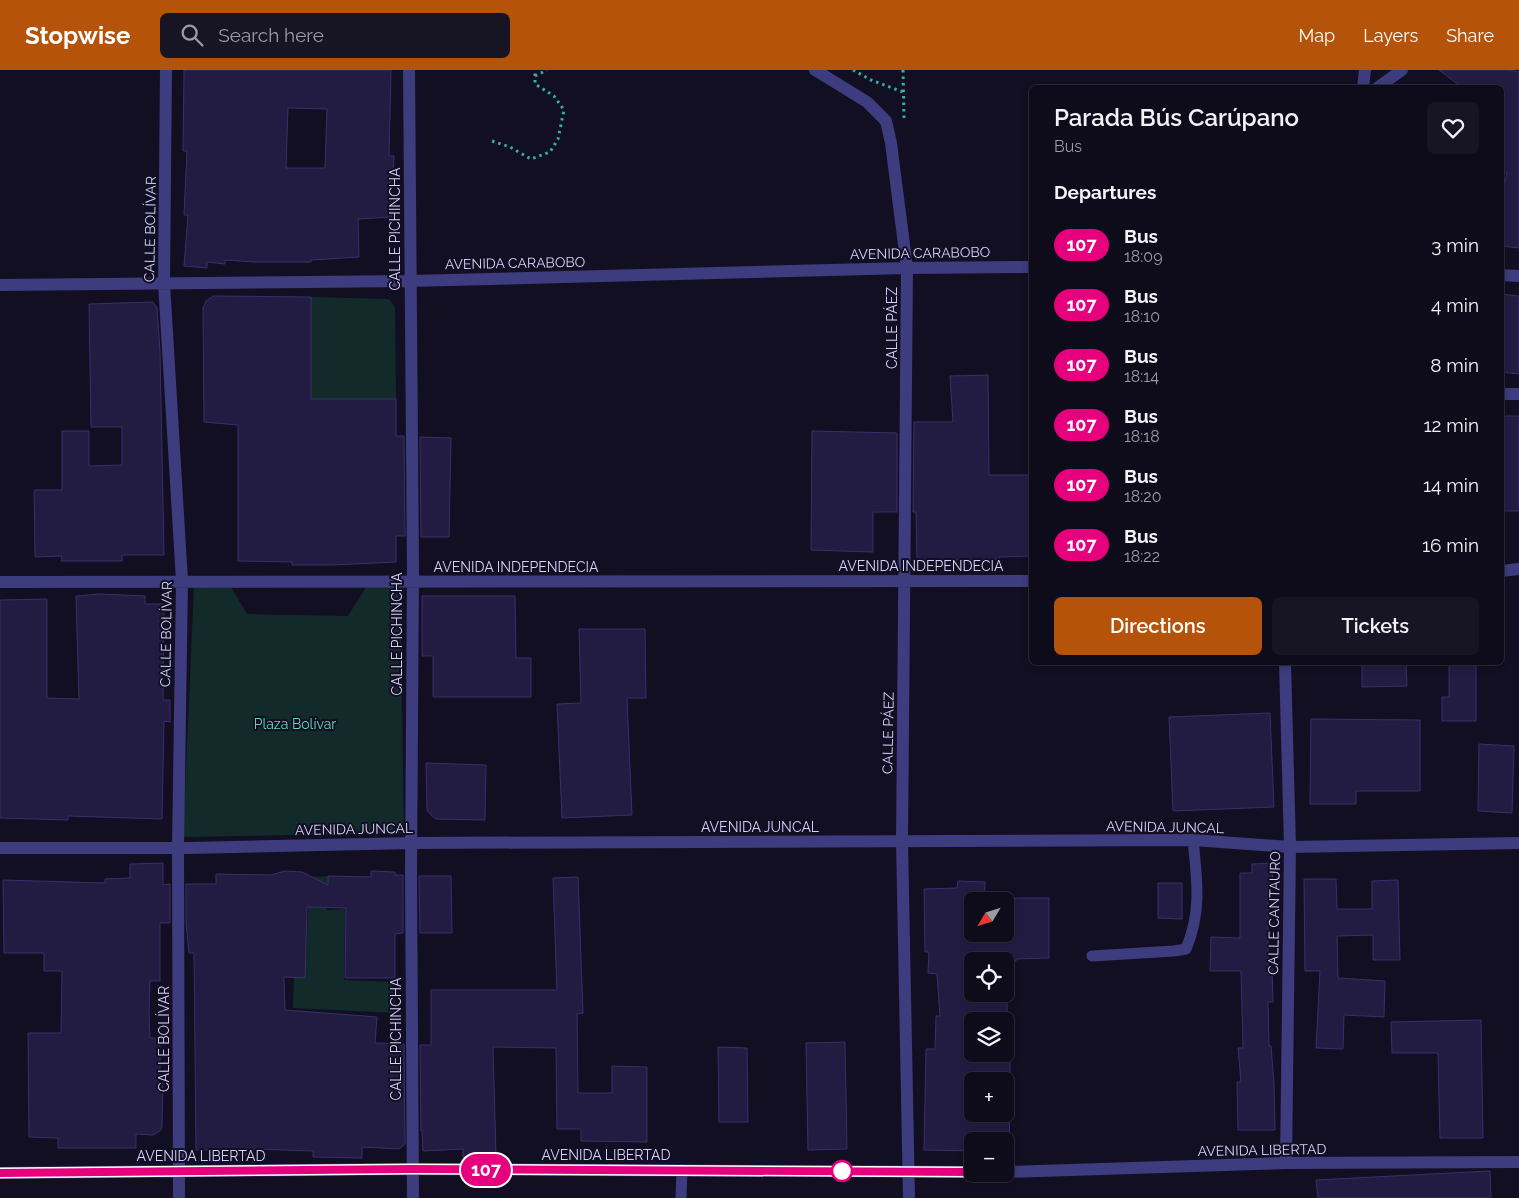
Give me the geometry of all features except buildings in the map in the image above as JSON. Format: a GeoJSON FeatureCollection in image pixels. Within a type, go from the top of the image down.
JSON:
{"type":"FeatureCollection","features":[{"type":"Feature","properties":{"kind":"street","name":"CALLE BOLÍVAR"},"geometry":{"type":"LineString","coordinates":[[166,70],[164,283],[182,581],[178,848],[179,1198]]}},
{"type":"Feature","properties":{"kind":"street","name":"CALLE PICHINCHA"},"geometry":{"type":"LineString","coordinates":[[409,70],[413,582],[411,843],[413,1198]]}},
{"type":"Feature","properties":{"kind":"street","name":"CALLE PÁEZ"},"geometry":{"type":"LineString","coordinates":[[816,70],[867,102],[886,121],[891,143],[907,268],[902,842],[909,1198]]}},
{"type":"Feature","properties":{"kind":"street"},"geometry":{"type":"LineString","coordinates":[[1363,85],[1365,70]]}},
{"type":"Feature","properties":{"kind":"street"},"geometry":{"type":"LineString","coordinates":[[1381,85],[1402,70]]}},
{"type":"Feature","properties":{"kind":"street","name":"AVENIDA CARABOBO"},"geometry":{"type":"LineString","coordinates":[[0,285],[411,281],[907,268],[1029,267]]}},
{"type":"Feature","properties":{"kind":"street"},"geometry":{"type":"LineString","coordinates":[[1504,275],[1519,276]]}},
{"type":"Feature","properties":{"kind":"street"},"geometry":{"type":"LineString","coordinates":[[1504,394],[1519,394]]}},
{"type":"Feature","properties":{"kind":"street"},"geometry":{"type":"LineString","coordinates":[[1504,571],[1519,569]]}},
{"type":"Feature","properties":{"kind":"street","name":"AVENIDA INDEPENDECIA"},"geometry":{"type":"LineString","coordinates":[[0,582],[1029,581]]}},
{"type":"Feature","properties":{"kind":"street","name":"CALLE CANTAURO"},"geometry":{"type":"LineString","coordinates":[[1285,665],[1290,847],[1286,1164]]}},
{"type":"Feature","properties":{"kind":"street","name":"AVENIDA JUNCAL"},"geometry":{"type":"LineString","coordinates":[[0,848],[178,848],[411,843],[1193,840],[1290,847],[1519,843]]}},
{"type":"Feature","properties":{"kind":"street","name":"AVENIDA LIBERTAD"},"geometry":{"type":"LineString","coordinates":[[1014,1172],[1286,1164],[1519,1162]]}},
{"type":"Feature","properties":{"kind":"street","name":"AVENIDA LIBERTAD"},"geometry":{"type":"LineString","coordinates":[[0,1173],[412,1169],[964,1172]]}},
{"type":"Feature","properties":{"kind":"lane"},"geometry":{"type":"LineString","coordinates":[[1092,956],[1186,949],[1197,915],[1198,890],[1193,840]]}},
{"type":"Feature","properties":{"kind":"lane"},"geometry":{"type":"LineString","coordinates":[[681,1198],[682,1170]]}},
{"type":"Feature","properties":{"kind":"path"},"geometry":{"type":"LineString","coordinates":[[492,141],[510,147],[531,159],[550,152],[558,139],[564,110],[554,96],[536,84],[535,70]]}},
{"type":"Feature","properties":{"kind":"path"},"geometry":{"type":"LineString","coordinates":[[535,76],[547,70]]}},
{"type":"Feature","properties":{"kind":"path"},"geometry":{"type":"LineString","coordinates":[[852,70],[871,80],[903,92]]}},
{"type":"Feature","properties":{"kind":"green space"},"geometry":{"type":"Polygon","coordinates":[[[311,297],[389,299],[395,307],[396,399],[311,399],[311,297]]]}},
{"type":"Feature","properties":{"kind":"green space","name":"Plaza Bolívar"},"geometry":{"type":"Polygon","coordinates":[[[194,587],[231,587],[247,614],[348,616],[366,587],[400,587],[404,833],[183,837],[194,587]]]}},
{"type":"Feature","properties":{"kind":"green space"},"geometry":{"type":"Polygon","coordinates":[[[328,876],[327,910],[345,909],[344,980],[396,982],[395,1013],[293,1008],[294,977],[305,977],[310,877],[328,876]]]}},
{"type":"Feature","properties":{"kind":"bus line","name":"107"},"geometry":{"type":"LineString","coordinates":[[0,1173],[412,1169],[964,1172]]}}]}
